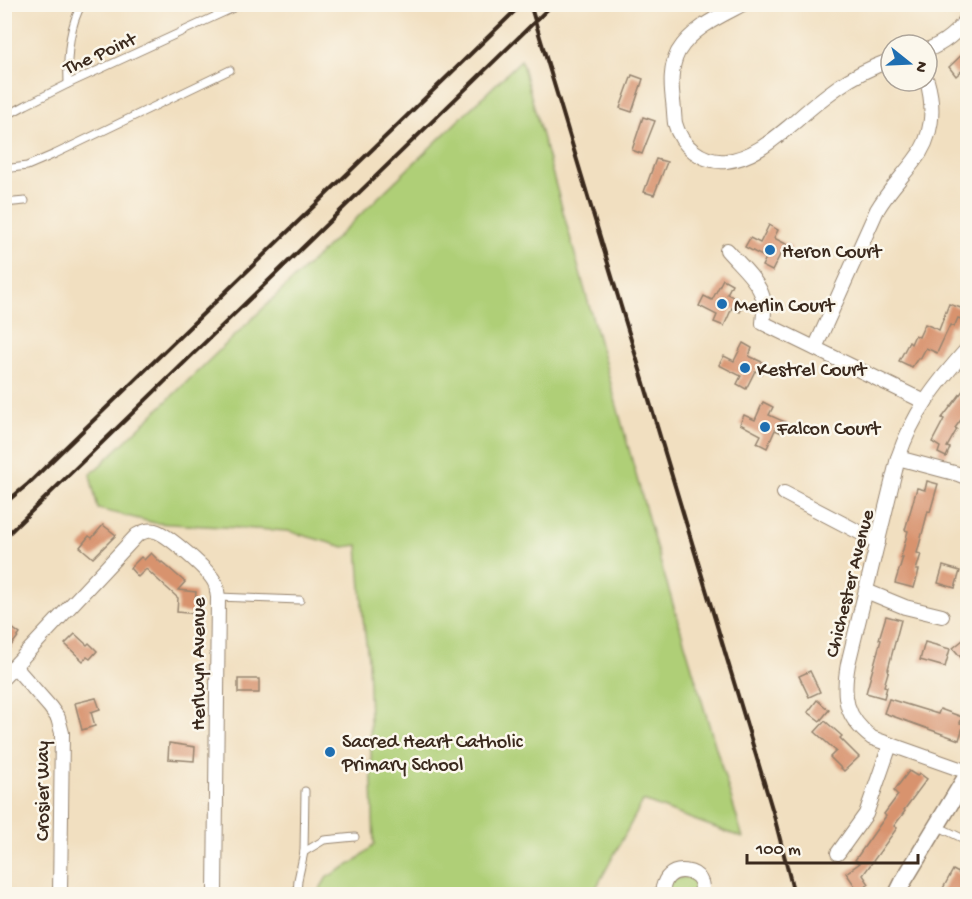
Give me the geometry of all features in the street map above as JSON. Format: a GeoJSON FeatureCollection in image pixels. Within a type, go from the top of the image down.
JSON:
{"type":"FeatureCollection","features":[{"type":"Feature","properties":{"kind":"street"},"geometry":{"type":"LineString","coordinates":[[743,4],[695,33],[682,46],[672,70],[671,85],[678,131],[688,147],[704,157],[726,161],[758,149],[783,132],[837,88],[879,64]]}},
{"type":"Feature","properties":{"kind":"street"},"geometry":{"type":"LineString","coordinates":[[939,45],[952,36],[968,17]]}},
{"type":"Feature","properties":{"kind":"street"},"geometry":{"type":"LineString","coordinates":[[814,348],[881,203],[924,147],[930,130],[932,111],[930,93]]}},
{"type":"Feature","properties":{"kind":"street"},"geometry":{"type":"LineString","coordinates":[[727,250],[761,292],[763,301],[759,327],[814,348],[925,402]]}},
{"type":"Feature","properties":{"kind":"street","name":"Chichester Avenue"},"geometry":{"type":"LineString","coordinates":[[968,348],[940,380],[925,402],[909,429],[898,458],[848,664],[844,691],[851,715],[872,738],[968,773]]}},
{"type":"Feature","properties":{"kind":"street"},"geometry":{"type":"LineString","coordinates":[[898,458],[968,478]]}},
{"type":"Feature","properties":{"kind":"street"},"geometry":{"type":"LineString","coordinates":[[783,493],[878,542]]}},
{"type":"Feature","properties":{"kind":"street","name":"Herlwyn Avenue"},"geometry":{"type":"LineString","coordinates":[[4,677],[137,535],[144,531],[155,531],[171,541],[208,571],[215,582],[218,597],[215,894]]}},
{"type":"Feature","properties":{"kind":"street"},"geometry":{"type":"LineString","coordinates":[[866,591],[905,607],[945,616]]}},
{"type":"Feature","properties":{"kind":"street","name":"Crosier Way"},"geometry":{"type":"LineString","coordinates":[[15,667],[58,718],[62,733],[60,894]]}},
{"type":"Feature","properties":{"kind":"street"},"geometry":{"type":"LineString","coordinates":[[838,853],[866,814],[890,745]]}},
{"type":"Feature","properties":{"kind":"street"},"geometry":{"type":"LineString","coordinates":[[897,894],[968,773]]}},
{"type":"Feature","properties":{"kind":"street"},"geometry":{"type":"LineString","coordinates":[[661,894],[669,876],[682,870],[700,878],[701,894]]}},
{"type":"Feature","properties":{"kind":"lane"},"geometry":{"type":"LineString","coordinates":[[68,84],[67,65],[70,41],[82,4]]}},
{"type":"Feature","properties":{"kind":"lane","name":"The Point"},"geometry":{"type":"LineString","coordinates":[[4,117],[68,84],[242,4]]}},
{"type":"Feature","properties":{"kind":"lane"},"geometry":{"type":"LineString","coordinates":[[4,169],[27,166],[55,154],[230,70]]}},
{"type":"Feature","properties":{"kind":"lane"},"geometry":{"type":"LineString","coordinates":[[4,202],[25,201]]}},
{"type":"Feature","properties":{"kind":"lane"},"geometry":{"type":"LineString","coordinates":[[218,597],[300,600]]}},
{"type":"Feature","properties":{"kind":"lane"},"geometry":{"type":"LineString","coordinates":[[297,894],[304,852],[305,791]]}},
{"type":"Feature","properties":{"kind":"lane"},"geometry":{"type":"LineString","coordinates":[[937,826],[968,841]]}},
{"type":"Feature","properties":{"kind":"lane"},"geometry":{"type":"LineString","coordinates":[[304,852],[324,840],[355,837]]}},
{"type":"Feature","properties":{"kind":"green space"},"geometry":{"type":"Polygon","coordinates":[[[521,60],[658,554],[743,838],[643,801],[594,892],[561,887],[557,894],[317,894],[327,877],[353,863],[374,845],[368,658],[358,545],[344,547],[288,531],[155,523],[98,509],[90,475],[521,60]]]}},
{"type":"Feature","properties":{"kind":"green space"},"geometry":{"type":"Polygon","coordinates":[[[697,875],[701,894],[661,894],[666,880],[697,875]]]}},
{"type":"Feature","properties":{"kind":"building"},"geometry":{"type":"Polygon","coordinates":[[[968,49],[968,65],[956,76],[949,67],[968,49]]]}},
{"type":"Feature","properties":{"kind":"building"},"geometry":{"type":"Polygon","coordinates":[[[632,75],[643,79],[632,112],[620,108],[632,75]]]}},
{"type":"Feature","properties":{"kind":"building"},"geometry":{"type":"Polygon","coordinates":[[[643,117],[655,121],[642,154],[632,150],[643,117]]]}},
{"type":"Feature","properties":{"kind":"building"},"geometry":{"type":"Polygon","coordinates":[[[656,159],[667,162],[654,195],[644,192],[656,159]]]}},
{"type":"Feature","properties":{"kind":"building","name":"Heron Court"},"geometry":{"type":"Polygon","coordinates":[[[769,225],[778,230],[774,238],[792,247],[787,256],[781,253],[772,271],[762,266],[766,258],[745,247],[750,238],[760,243],[769,225]]]}},
{"type":"Feature","properties":{"kind":"building","name":"Merlin Court"},"geometry":{"type":"Polygon","coordinates":[[[723,279],[732,284],[727,294],[745,303],[740,312],[732,308],[724,326],[714,322],[717,315],[699,306],[704,296],[712,300],[723,279]]]}},
{"type":"Feature","properties":{"kind":"building"},"geometry":{"type":"Polygon","coordinates":[[[949,304],[964,309],[961,319],[958,318],[954,327],[950,325],[937,353],[926,348],[912,367],[899,361],[909,342],[911,344],[915,335],[919,337],[925,324],[939,330],[949,304]]]}},
{"type":"Feature","properties":{"kind":"building","name":"Kestrel Court"},"geometry":{"type":"Polygon","coordinates":[[[743,343],[752,348],[749,356],[766,364],[762,374],[755,371],[746,389],[737,384],[741,376],[719,365],[724,356],[734,361],[743,343]]]}},
{"type":"Feature","properties":{"kind":"building"},"geometry":{"type":"Polygon","coordinates":[[[968,384],[968,410],[955,428],[957,429],[947,447],[950,448],[946,457],[938,453],[940,447],[932,442],[944,419],[942,418],[968,384]]]}},
{"type":"Feature","properties":{"kind":"building","name":"Falcon Court"},"geometry":{"type":"Polygon","coordinates":[[[763,402],[773,407],[769,415],[787,423],[782,433],[775,430],[767,448],[757,443],[761,435],[740,424],[744,415],[755,420],[763,402]]]}},
{"type":"Feature","properties":{"kind":"building"},"geometry":{"type":"Polygon","coordinates":[[[927,481],[938,484],[917,553],[921,554],[914,588],[895,583],[908,531],[905,530],[917,488],[925,490],[927,481]]]}},
{"type":"Feature","properties":{"kind":"building"},"geometry":{"type":"Polygon","coordinates":[[[103,525],[116,535],[93,558],[80,547],[103,525]]]}},
{"type":"Feature","properties":{"kind":"building"},"geometry":{"type":"Polygon","coordinates":[[[151,553],[185,582],[178,590],[196,592],[195,603],[199,603],[198,614],[177,612],[178,598],[146,569],[138,577],[130,568],[141,557],[144,560],[151,553]]]}},
{"type":"Feature","properties":{"kind":"building"},"geometry":{"type":"Polygon","coordinates":[[[943,566],[960,571],[955,588],[938,583],[943,566]]]}},
{"type":"Feature","properties":{"kind":"building"},"geometry":{"type":"Polygon","coordinates":[[[886,616],[901,620],[884,686],[887,687],[884,698],[866,693],[886,616]]]}},
{"type":"Feature","properties":{"kind":"building"},"geometry":{"type":"Polygon","coordinates":[[[4,622],[20,634],[4,655],[4,622]]]}},
{"type":"Feature","properties":{"kind":"building"},"geometry":{"type":"Polygon","coordinates":[[[75,634],[97,651],[90,659],[87,657],[83,661],[65,644],[75,634]]]}},
{"type":"Feature","properties":{"kind":"building"},"geometry":{"type":"Polygon","coordinates":[[[968,636],[968,666],[953,648],[968,636]]]}},
{"type":"Feature","properties":{"kind":"building"},"geometry":{"type":"Polygon","coordinates":[[[925,642],[950,649],[945,667],[920,660],[925,642]]]}},
{"type":"Feature","properties":{"kind":"building"},"geometry":{"type":"Polygon","coordinates":[[[810,671],[820,692],[809,697],[799,676],[810,671]]]}},
{"type":"Feature","properties":{"kind":"building"},"geometry":{"type":"Polygon","coordinates":[[[238,679],[259,679],[259,693],[238,693],[238,679]]]}},
{"type":"Feature","properties":{"kind":"building"},"geometry":{"type":"Polygon","coordinates":[[[96,698],[100,709],[91,712],[95,726],[82,730],[75,703],[96,698]]]}},
{"type":"Feature","properties":{"kind":"building"},"geometry":{"type":"Polygon","coordinates":[[[889,699],[938,714],[940,709],[962,717],[960,723],[964,724],[959,740],[884,713],[889,699]]]}},
{"type":"Feature","properties":{"kind":"building"},"geometry":{"type":"Polygon","coordinates":[[[817,700],[829,710],[820,721],[808,712],[817,700]]]}},
{"type":"Feature","properties":{"kind":"building"},"geometry":{"type":"Polygon","coordinates":[[[825,721],[842,736],[840,738],[859,757],[844,771],[830,757],[836,751],[815,732],[825,721]]]}},
{"type":"Feature","properties":{"kind":"building"},"geometry":{"type":"Polygon","coordinates":[[[169,743],[195,747],[194,761],[168,759],[169,743]]]}},
{"type":"Feature","properties":{"kind":"building"},"geometry":{"type":"Polygon","coordinates":[[[909,771],[917,776],[919,773],[927,779],[894,826],[897,828],[863,875],[869,884],[859,892],[846,873],[860,863],[855,860],[886,816],[884,814],[898,795],[894,791],[909,771]]]}},
{"type":"Feature","properties":{"kind":"building"},"geometry":{"type":"Polygon","coordinates":[[[953,870],[968,878],[968,894],[941,892],[953,870]]]}},
{"type":"Feature","properties":{"kind":"railway"},"geometry":{"type":"LineString","coordinates":[[4,504],[28,484],[522,4]]}},
{"type":"Feature","properties":{"kind":"railway"},"geometry":{"type":"LineString","coordinates":[[530,4],[773,812],[794,894]]}},
{"type":"Feature","properties":{"kind":"railway"},"geometry":{"type":"LineString","coordinates":[[4,538],[553,4]]}},
{"type":"Feature","properties":{"kind":"place","name":"Heron Court"},"geometry":{"type":"Point","coordinates":[770,250]}},
{"type":"Feature","properties":{"kind":"place","name":"Merlin Court"},"geometry":{"type":"Point","coordinates":[722,304]}},
{"type":"Feature","properties":{"kind":"place","name":"Kestrel Court"},"geometry":{"type":"Point","coordinates":[745,368]}},
{"type":"Feature","properties":{"kind":"place","name":"Falcon Court"},"geometry":{"type":"Point","coordinates":[765,427]}},
{"type":"Feature","properties":{"kind":"place","name":"Sacred Heart Catholic Primary School"},"geometry":{"type":"Point","coordinates":[330,752]}}]}
